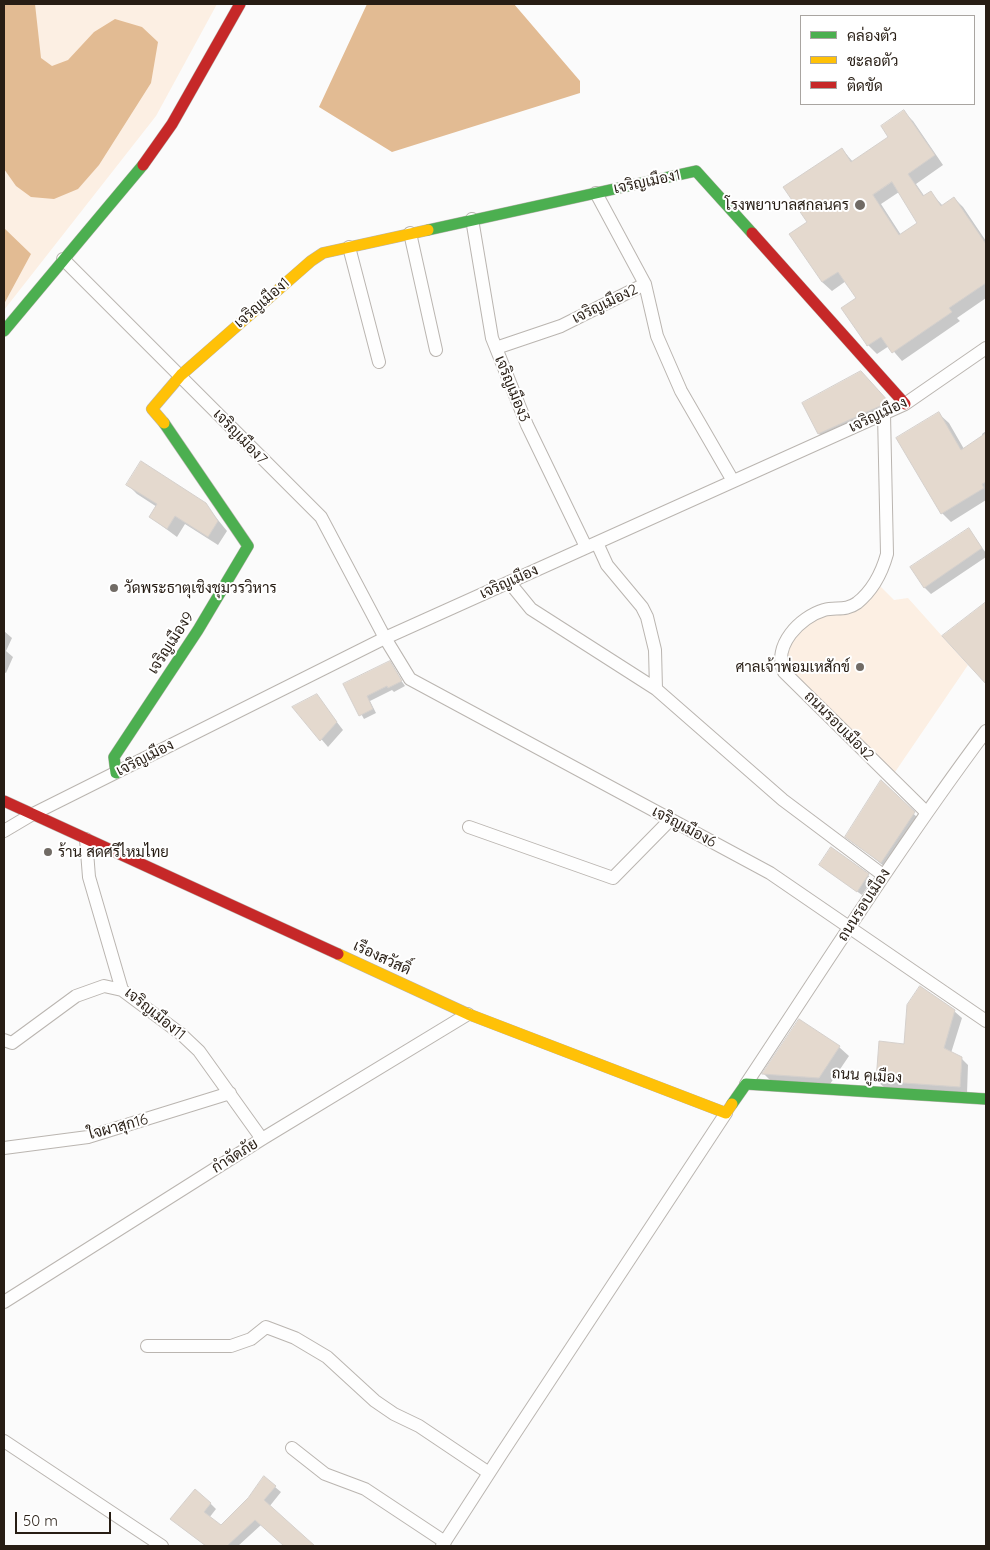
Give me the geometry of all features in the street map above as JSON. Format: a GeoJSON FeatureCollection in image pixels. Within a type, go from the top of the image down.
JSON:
{"type":"FeatureCollection","features":[{"type":"Feature","properties":{"kind":"street"},"geometry":{"type":"LineString","coordinates":[[4,331],[152,154],[172,124],[240,4]]}},
{"type":"Feature","properties":{"kind":"street","name":"เจริญเมือง1"},"geometry":{"type":"LineString","coordinates":[[152,409],[181,375],[311,261],[323,253],[696,171],[905,404]]}},
{"type":"Feature","properties":{"kind":"street","name":"เจริญเมือง2"},"geometry":{"type":"LineString","coordinates":[[496,348],[561,326],[645,284],[596,193]]}},
{"type":"Feature","properties":{"kind":"street","name":"เจริญเมือง3"},"geometry":{"type":"LineString","coordinates":[[472,219],[492,338],[527,425],[591,545],[642,607],[647,617],[655,650],[656,689]]}},
{"type":"Feature","properties":{"kind":"street"},"geometry":{"type":"LineString","coordinates":[[410,233],[436,350]]}},
{"type":"Feature","properties":{"kind":"street"},"geometry":{"type":"LineString","coordinates":[[349,247],[379,362]]}},
{"type":"Feature","properties":{"kind":"street","name":"เจริญเมือง7"},"geometry":{"type":"LineString","coordinates":[[63,259],[181,375],[248,447],[321,517],[385,638]]}},
{"type":"Feature","properties":{"kind":"street"},"geometry":{"type":"LineString","coordinates":[[645,284],[657,336],[681,391],[733,481]]}},
{"type":"Feature","properties":{"kind":"street","name":"เจริญเมือง"},"geometry":{"type":"LineString","coordinates":[[4,831],[31,815],[385,638],[905,404],[986,348]]}},
{"type":"Feature","properties":{"kind":"street","name":"เจริญเมือง9"},"geometry":{"type":"LineString","coordinates":[[116,772],[114,757],[198,630],[248,546],[169,429],[152,409]]}},
{"type":"Feature","properties":{"kind":"street","name":"ถนนรอบเมือง2"},"geometry":{"type":"LineString","coordinates":[[884,414],[887,554],[884,564],[873,585],[857,603],[847,608],[824,610],[796,627],[786,642],[781,665],[784,672],[926,812]]}},
{"type":"Feature","properties":{"kind":"street"},"geometry":{"type":"LineString","coordinates":[[509,582],[531,609],[656,689],[783,800],[882,875]]}},
{"type":"Feature","properties":{"kind":"street","name":"เจริญเมือง6"},"geometry":{"type":"LineString","coordinates":[[385,638],[410,679],[770,873],[986,1021]]}},
{"type":"Feature","properties":{"kind":"street","name":"ถนนรอบเมือง"},"geometry":{"type":"LineString","coordinates":[[746,1084],[850,928],[882,875],[986,731]]}},
{"type":"Feature","properties":{"kind":"street","name":"เรืองสวัสดิ์"},"geometry":{"type":"LineString","coordinates":[[4,801],[468,1014],[726,1113]]}},
{"type":"Feature","properties":{"kind":"street"},"geometry":{"type":"LineString","coordinates":[[469,827],[613,878],[670,820]]}},
{"type":"Feature","properties":{"kind":"street","name":"เจริญเมือง11"},"geometry":{"type":"LineString","coordinates":[[86,839],[89,877],[122,990],[182,1034],[199,1051],[262,1139]]}},
{"type":"Feature","properties":{"kind":"street"},"geometry":{"type":"LineString","coordinates":[[4,1040],[12,1043],[76,996],[104,986],[122,990]]}},
{"type":"Feature","properties":{"kind":"street","name":"กำจัดภัย"},"geometry":{"type":"LineString","coordinates":[[4,1302],[262,1139],[468,1014]]}},
{"type":"Feature","properties":{"kind":"street"},"geometry":{"type":"LineString","coordinates":[[292,1448],[325,1474],[365,1489],[444,1544],[746,1084]]}},
{"type":"Feature","properties":{"kind":"street","name":"ถนน คูเมือง"},"geometry":{"type":"LineString","coordinates":[[746,1084],[986,1099]]}},
{"type":"Feature","properties":{"kind":"street","name":"ใจผาสุก16"},"geometry":{"type":"LineString","coordinates":[[4,1148],[88,1137],[230,1093]]}},
{"type":"Feature","properties":{"kind":"street"},"geometry":{"type":"LineString","coordinates":[[147,1346],[231,1346],[251,1339],[266,1327],[295,1338],[327,1356],[388,1410],[419,1426],[489,1473]]}},
{"type":"Feature","properties":{"kind":"street"},"geometry":{"type":"LineString","coordinates":[[4,1441],[162,1546]]}},
{"type":"Feature","properties":{"kind":"shaded area"},"geometry":{"type":"Polygon","coordinates":[[[4,4],[217,4],[156,116],[4,310],[4,4]]]}},
{"type":"Feature","properties":{"kind":"shaded area"},"geometry":{"type":"Polygon","coordinates":[[[4,4],[35,4],[41,58],[52,66],[68,60],[94,32],[115,19],[142,27],[158,42],[151,83],[99,165],[78,189],[54,199],[31,197],[16,186],[4,169],[4,4]]]}},
{"type":"Feature","properties":{"kind":"shaded area"},"geometry":{"type":"Polygon","coordinates":[[[367,4],[514,4],[580,81],[580,93],[392,152],[319,107],[367,4]]]}},
{"type":"Feature","properties":{"kind":"shaded area"},"geometry":{"type":"Polygon","coordinates":[[[4,228],[31,254],[4,304],[4,228]]]}},
{"type":"Feature","properties":{"kind":"shaded area"},"geometry":{"type":"Polygon","coordinates":[[[877,583],[894,600],[908,598],[968,665],[893,775],[780,662],[790,633],[814,615],[847,608],[877,583]]]}},
{"type":"Feature","properties":{"kind":"building"},"geometry":{"type":"Polygon","coordinates":[[[904,110],[935,155],[908,174],[923,196],[931,191],[941,206],[954,197],[986,244],[986,283],[949,308],[952,312],[892,353],[881,337],[867,346],[841,308],[856,298],[838,272],[822,282],[789,234],[807,222],[783,187],[842,148],[851,162],[888,137],[881,126],[904,110]],[[892,182],[873,195],[899,235],[917,223],[892,182]]]}},
{"type":"Feature","properties":{"kind":"building"},"geometry":{"type":"Polygon","coordinates":[[[861,371],[889,402],[818,434],[802,403],[861,371]]]}},
{"type":"Feature","properties":{"kind":"building"},"geometry":{"type":"Polygon","coordinates":[[[939,412],[961,450],[986,433],[986,482],[982,484],[984,488],[941,514],[896,438],[939,412]]]}},
{"type":"Feature","properties":{"kind":"building"},"geometry":{"type":"Polygon","coordinates":[[[141,461],[206,503],[218,521],[208,537],[175,516],[167,529],[149,517],[157,504],[126,485],[141,461]]]}},
{"type":"Feature","properties":{"kind":"building"},"geometry":{"type":"Polygon","coordinates":[[[969,528],[982,548],[924,588],[910,567],[969,528]]]}},
{"type":"Feature","properties":{"kind":"building"},"geometry":{"type":"Polygon","coordinates":[[[986,602],[986,684],[942,636],[986,602]]]}},
{"type":"Feature","properties":{"kind":"building"},"geometry":{"type":"Polygon","coordinates":[[[390,661],[402,681],[367,696],[373,709],[359,716],[343,684],[390,661]]]}},
{"type":"Feature","properties":{"kind":"building"},"geometry":{"type":"Polygon","coordinates":[[[317,694],[337,722],[320,741],[292,707],[317,694]]]}},
{"type":"Feature","properties":{"kind":"building"},"geometry":{"type":"Polygon","coordinates":[[[881,780],[915,812],[881,863],[845,837],[881,780]]]}},
{"type":"Feature","properties":{"kind":"building"},"geometry":{"type":"Polygon","coordinates":[[[831,847],[869,874],[857,892],[819,865],[831,847]]]}},
{"type":"Feature","properties":{"kind":"building"},"geometry":{"type":"Polygon","coordinates":[[[920,986],[955,1010],[944,1048],[962,1057],[960,1087],[876,1081],[879,1041],[904,1044],[907,1005],[920,986]]]}},
{"type":"Feature","properties":{"kind":"building"},"geometry":{"type":"Polygon","coordinates":[[[799,1019],[840,1046],[819,1078],[762,1074],[799,1019]]]}},
{"type":"Feature","properties":{"kind":"building"},"geometry":{"type":"Polygon","coordinates":[[[264,1476],[276,1486],[264,1500],[315,1546],[284,1546],[255,1520],[227,1546],[206,1546],[170,1519],[195,1489],[211,1503],[204,1512],[221,1525],[248,1498],[264,1476]]]}},
{"type":"Feature","properties":{"kind":"traffic: fast"},"geometry":{"type":"LineString","coordinates":[[4,331],[143,165]]}},
{"type":"Feature","properties":{"kind":"traffic: fast"},"geometry":{"type":"LineString","coordinates":[[428,230],[696,171],[752,233]]}},
{"type":"Feature","properties":{"kind":"traffic: fast"},"geometry":{"type":"LineString","coordinates":[[116,773],[114,757],[198,630],[248,546],[164,423]]}},
{"type":"Feature","properties":{"kind":"traffic: fast"},"geometry":{"type":"LineString","coordinates":[[732,1104],[746,1084],[986,1099]]}},
{"type":"Feature","properties":{"kind":"traffic: slow"},"geometry":{"type":"LineString","coordinates":[[164,423],[152,409],[181,375],[311,261],[323,253],[428,230]]}},
{"type":"Feature","properties":{"kind":"traffic: slow"},"geometry":{"type":"LineString","coordinates":[[338,954],[468,1014],[726,1113],[732,1104]]}},
{"type":"Feature","properties":{"kind":"traffic: jam"},"geometry":{"type":"LineString","coordinates":[[143,165],[172,124],[240,4]]}},
{"type":"Feature","properties":{"kind":"traffic: jam"},"geometry":{"type":"LineString","coordinates":[[752,233],[905,404]]}},
{"type":"Feature","properties":{"kind":"traffic: jam"},"geometry":{"type":"LineString","coordinates":[[4,801],[338,954]]}},
{"type":"Feature","properties":{"kind":"place","name":"โรงพยาบาลสกลนคร"},"geometry":{"type":"Point","coordinates":[860,205]}},
{"type":"Feature","properties":{"kind":"place","name":"วัดพระธาตุเชิงชุมวรวิหาร"},"geometry":{"type":"Point","coordinates":[114,588]}},
{"type":"Feature","properties":{"kind":"place","name":"ศาลเจ้าพ่อมเหสักข์"},"geometry":{"type":"Point","coordinates":[860,667]}},
{"type":"Feature","properties":{"kind":"place","name":"ร้าน สดศรีไหมไทย"},"geometry":{"type":"Point","coordinates":[48,852]}}]}
